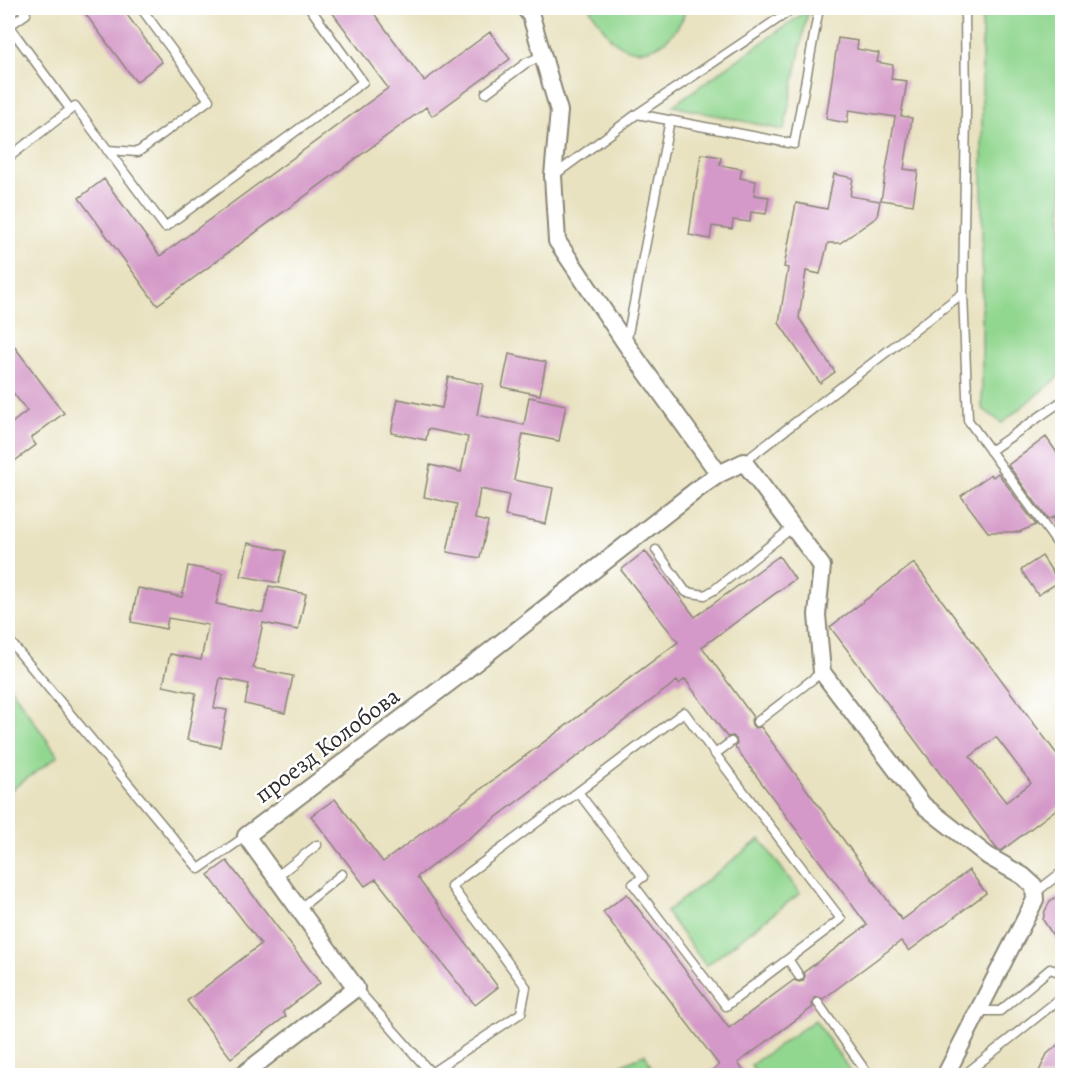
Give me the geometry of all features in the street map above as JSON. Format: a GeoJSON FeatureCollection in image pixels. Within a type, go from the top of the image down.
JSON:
{"type":"FeatureCollection","features":[{"type":"Feature","properties":{"kind":"street"},"geometry":{"type":"LineString","coordinates":[[525,8],[531,16],[559,111],[553,176],[558,241],[626,344],[719,474]]}},
{"type":"Feature","properties":{"kind":"street"},"geometry":{"type":"LineString","coordinates":[[744,462],[822,566],[817,615],[822,672],[923,805],[988,856],[1023,876],[1034,886],[1035,900],[945,1076]]}},
{"type":"Feature","properties":{"kind":"street","name":"проезд Колобова"},"geometry":{"type":"LineString","coordinates":[[356,988],[246,836],[462,673],[699,488],[719,474],[744,462]]}},
{"type":"Feature","properties":{"kind":"street"},"geometry":{"type":"LineString","coordinates":[[242,1076],[356,988]]}},
{"type":"Feature","properties":{"kind":"lane"},"geometry":{"type":"LineString","coordinates":[[21,8],[26,14],[8,27],[70,109]]}},
{"type":"Feature","properties":{"kind":"lane"},"geometry":{"type":"LineString","coordinates":[[107,150],[138,152],[209,100],[141,8]]}},
{"type":"Feature","properties":{"kind":"lane"},"geometry":{"type":"LineString","coordinates":[[8,158],[75,106],[165,227],[363,82],[310,8]]}},
{"type":"Feature","properties":{"kind":"lane"},"geometry":{"type":"LineString","coordinates":[[553,176],[637,114],[794,8]]}},
{"type":"Feature","properties":{"kind":"lane"},"geometry":{"type":"LineString","coordinates":[[637,114],[794,144],[819,8]]}},
{"type":"Feature","properties":{"kind":"lane"},"geometry":{"type":"LineString","coordinates":[[965,8],[963,293],[968,420],[1062,550]]}},
{"type":"Feature","properties":{"kind":"lane"},"geometry":{"type":"LineString","coordinates":[[486,93],[526,63],[542,56]]}},
{"type":"Feature","properties":{"kind":"lane"},"geometry":{"type":"LineString","coordinates":[[626,344],[670,120]]}},
{"type":"Feature","properties":{"kind":"lane"},"geometry":{"type":"LineString","coordinates":[[744,462],[963,293]]}},
{"type":"Feature","properties":{"kind":"lane"},"geometry":{"type":"LineString","coordinates":[[990,451],[1062,402]]}},
{"type":"Feature","properties":{"kind":"lane"},"geometry":{"type":"LineString","coordinates":[[656,550],[686,592],[705,595],[793,527]]}},
{"type":"Feature","properties":{"kind":"lane"},"geometry":{"type":"LineString","coordinates":[[8,639],[199,869],[246,836]]}},
{"type":"Feature","properties":{"kind":"lane"},"geometry":{"type":"LineString","coordinates":[[757,722],[822,672]]}},
{"type":"Feature","properties":{"kind":"lane"},"geometry":{"type":"LineString","coordinates":[[356,988],[429,1074],[521,1012],[526,987],[452,886],[684,712],[841,919],[726,1006],[633,884],[643,877],[578,792]]}},
{"type":"Feature","properties":{"kind":"lane"},"geometry":{"type":"LineString","coordinates":[[715,754],[731,742]]}},
{"type":"Feature","properties":{"kind":"lane"},"geometry":{"type":"LineString","coordinates":[[276,877],[317,845]]}},
{"type":"Feature","properties":{"kind":"lane"},"geometry":{"type":"LineString","coordinates":[[1034,894],[1062,872]]}},
{"type":"Feature","properties":{"kind":"lane"},"geometry":{"type":"LineString","coordinates":[[299,909],[342,874]]}},
{"type":"Feature","properties":{"kind":"lane"},"geometry":{"type":"LineString","coordinates":[[788,959],[799,976]]}},
{"type":"Feature","properties":{"kind":"lane"},"geometry":{"type":"LineString","coordinates":[[978,1011],[1000,1011],[1050,969],[1062,972]]}},
{"type":"Feature","properties":{"kind":"lane"},"geometry":{"type":"LineString","coordinates":[[963,1076],[1062,997]]}},
{"type":"Feature","properties":{"kind":"lane"},"geometry":{"type":"LineString","coordinates":[[818,1003],[869,1076]]}},
{"type":"Feature","properties":{"kind":"green space"},"geometry":{"type":"Polygon","coordinates":[[[589,8],[685,8],[676,29],[664,42],[640,51],[623,47],[615,42],[589,8]]]}},
{"type":"Feature","properties":{"kind":"green space"},"geometry":{"type":"Polygon","coordinates":[[[982,8],[1062,8],[1062,374],[1002,423],[982,408],[982,8]]]}},
{"type":"Feature","properties":{"kind":"green space"},"geometry":{"type":"Polygon","coordinates":[[[808,10],[784,130],[672,106],[808,10]]]}},
{"type":"Feature","properties":{"kind":"green space"},"geometry":{"type":"Polygon","coordinates":[[[8,684],[58,756],[8,792],[8,684]]]}},
{"type":"Feature","properties":{"kind":"green space"},"geometry":{"type":"Polygon","coordinates":[[[760,839],[800,893],[706,966],[666,912],[760,839]]]}},
{"type":"Feature","properties":{"kind":"green space"},"geometry":{"type":"Polygon","coordinates":[[[815,1020],[853,1075],[757,1075],[751,1065],[815,1020]]]}},
{"type":"Feature","properties":{"kind":"green space"},"geometry":{"type":"Polygon","coordinates":[[[645,1054],[655,1075],[613,1075],[610,1070],[645,1054]]]}},
{"type":"Feature","properties":{"kind":"building"},"geometry":{"type":"Polygon","coordinates":[[[81,8],[122,8],[162,62],[136,82],[81,8]]]}},
{"type":"Feature","properties":{"kind":"building"},"geometry":{"type":"Polygon","coordinates":[[[329,8],[370,8],[424,81],[490,32],[510,59],[432,116],[426,107],[157,305],[79,198],[104,179],[160,256],[388,88],[329,8]]]}},
{"type":"Feature","properties":{"kind":"building"},"geometry":{"type":"Polygon","coordinates":[[[838,38],[858,41],[857,49],[879,53],[877,62],[893,65],[891,79],[907,81],[901,116],[912,118],[904,169],[918,171],[913,205],[881,200],[895,117],[849,110],[847,123],[826,119],[838,38]]]}},
{"type":"Feature","properties":{"kind":"building"},"geometry":{"type":"Polygon","coordinates":[[[701,154],[721,157],[720,165],[742,169],[740,178],[756,181],[754,195],[769,197],[766,214],[751,212],[750,222],[733,220],[732,229],[712,226],[710,239],[689,235],[701,154]]]}},
{"type":"Feature","properties":{"kind":"building"},"geometry":{"type":"Polygon","coordinates":[[[834,174],[853,178],[850,196],[880,201],[877,217],[840,243],[828,243],[820,274],[806,271],[799,318],[835,372],[820,383],[779,323],[788,268],[784,267],[796,203],[827,209],[834,174]]]}},
{"type":"Feature","properties":{"kind":"building"},"geometry":{"type":"Polygon","coordinates":[[[8,338],[64,413],[31,438],[36,445],[8,466],[8,426],[27,411],[8,386],[8,338]]]}},
{"type":"Feature","properties":{"kind":"building"},"geometry":{"type":"Polygon","coordinates":[[[509,354],[546,362],[540,395],[502,387],[509,354]]]}},
{"type":"Feature","properties":{"kind":"building"},"geometry":{"type":"Polygon","coordinates":[[[448,377],[483,384],[477,415],[524,425],[529,397],[566,405],[559,441],[523,434],[514,480],[553,488],[546,524],[505,516],[509,495],[480,489],[475,519],[488,522],[480,558],[447,552],[457,504],[424,497],[430,465],[461,472],[468,437],[428,429],[426,440],[391,433],[398,399],[442,408],[448,377]]]}},
{"type":"Feature","properties":{"kind":"building"},"geometry":{"type":"Polygon","coordinates":[[[1046,437],[1062,460],[1062,531],[1053,517],[1048,520],[1008,465],[1046,437]]]}},
{"type":"Feature","properties":{"kind":"building"},"geometry":{"type":"Polygon","coordinates":[[[998,473],[1036,525],[1019,532],[988,532],[961,496],[991,474],[993,477],[998,473]]]}},
{"type":"Feature","properties":{"kind":"building"},"geometry":{"type":"Polygon","coordinates":[[[248,543],[286,551],[279,583],[241,576],[248,543]]]}},
{"type":"Feature","properties":{"kind":"building"},"geometry":{"type":"Polygon","coordinates":[[[645,551],[695,617],[779,556],[795,579],[702,647],[753,717],[752,725],[755,728],[761,727],[902,920],[969,870],[986,893],[909,951],[901,941],[823,999],[814,998],[813,1007],[738,1063],[747,1076],[705,1076],[719,1065],[603,912],[627,894],[729,1028],[794,980],[803,981],[804,972],[867,925],[735,747],[736,739],[733,736],[727,737],[685,679],[679,684],[677,681],[417,877],[498,987],[475,1005],[376,879],[365,886],[311,816],[335,799],[383,862],[678,642],[621,570],[645,551]]]}},
{"type":"Feature","properties":{"kind":"building"},"geometry":{"type":"Polygon","coordinates":[[[1042,556],[1059,582],[1038,595],[1021,570],[1042,556]]]}},
{"type":"Feature","properties":{"kind":"building"},"geometry":{"type":"Polygon","coordinates":[[[914,563],[1062,761],[1062,805],[1001,851],[996,848],[830,627],[914,563]],[[996,737],[970,757],[1006,802],[1031,783],[996,737]]]}},
{"type":"Feature","properties":{"kind":"building"},"geometry":{"type":"Polygon","coordinates":[[[188,566],[223,573],[216,604],[263,613],[269,586],[306,594],[298,630],[263,623],[253,668],[293,676],[285,713],[245,704],[249,684],[220,678],[214,708],[227,710],[220,747],[187,740],[196,693],[163,686],[170,654],[201,660],[208,625],[168,618],[166,629],[131,622],[138,588],[182,597],[188,566]]]}},
{"type":"Feature","properties":{"kind":"building"},"geometry":{"type":"Polygon","coordinates":[[[227,861],[320,983],[283,1012],[286,1016],[231,1058],[187,1001],[261,944],[208,875],[227,861]]]}},
{"type":"Feature","properties":{"kind":"building"},"geometry":{"type":"Polygon","coordinates":[[[1062,893],[1062,949],[1043,920],[1050,901],[1062,893]]]}},
{"type":"Feature","properties":{"kind":"building"},"geometry":{"type":"Polygon","coordinates":[[[1062,1041],[1062,1076],[1037,1076],[1047,1054],[1062,1041]]]}}]}
